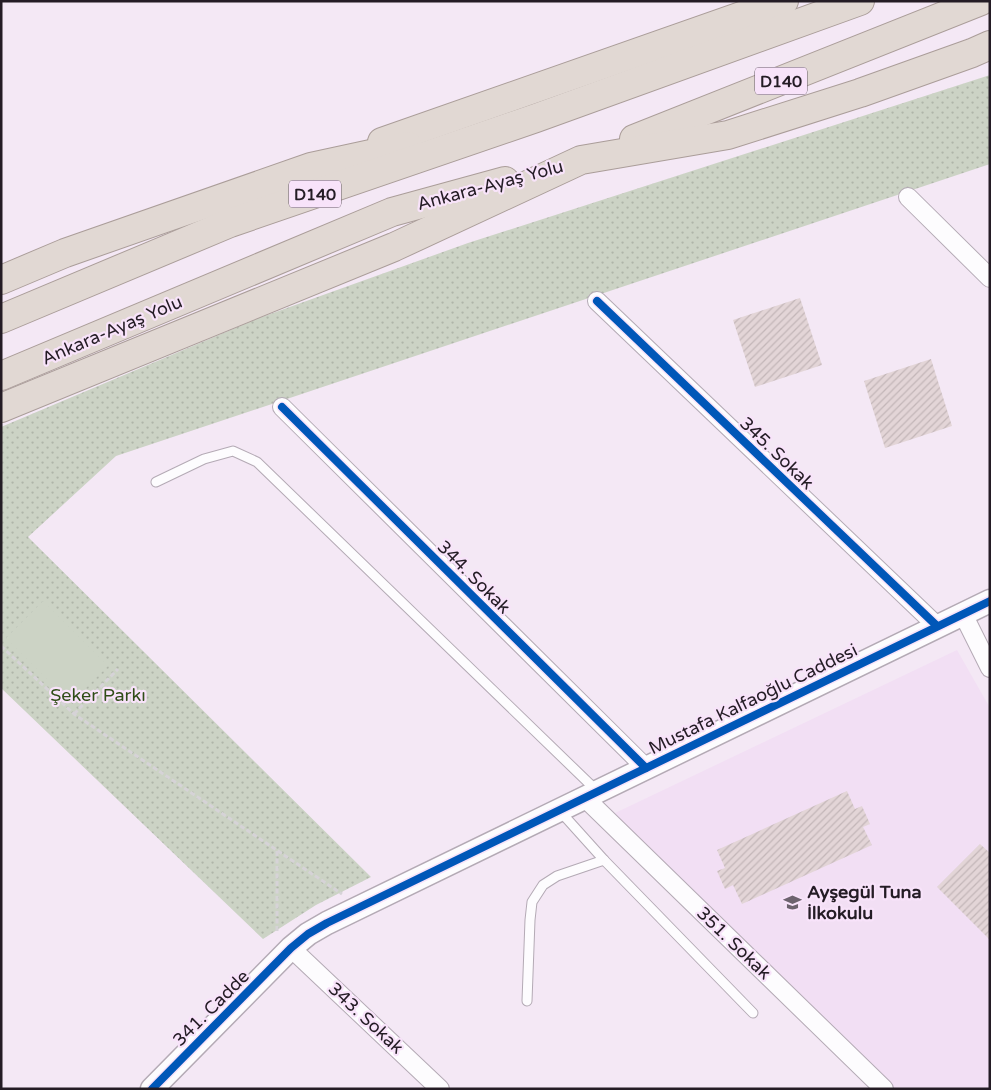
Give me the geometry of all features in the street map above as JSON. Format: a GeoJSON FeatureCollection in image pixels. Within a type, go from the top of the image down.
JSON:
{"type":"FeatureCollection","features":[{"type":"Feature","properties":{"kind":"highway"},"geometry":{"type":"LineString","coordinates":[[1,280],[65,253],[784,1]]}},
{"type":"Feature","properties":{"kind":"highway","name":"D140"},"geometry":{"type":"LineString","coordinates":[[1,319],[230,223],[536,118],[860,1]]}},
{"type":"Feature","properties":{"kind":"highway","name":"Ankara-Ayaş Yolu"},"geometry":{"type":"LineString","coordinates":[[1,376],[392,212],[581,160],[981,1]]}},
{"type":"Feature","properties":{"kind":"highway"},"geometry":{"type":"LineString","coordinates":[[1,408],[394,247],[581,160],[728,135],[860,92],[990,45]]}},
{"type":"Feature","properties":{"kind":"highway"},"geometry":{"type":"LineString","coordinates":[[311,167],[536,118]]}},
{"type":"Feature","properties":{"kind":"street"},"geometry":{"type":"LineString","coordinates":[[908,197],[990,278]]}},
{"type":"Feature","properties":{"kind":"street","name":"345. Sokak"},"geometry":{"type":"LineString","coordinates":[[597,302],[937,626]]}},
{"type":"Feature","properties":{"kind":"street","name":"344. Sokak"},"geometry":{"type":"LineString","coordinates":[[282,407],[646,768]]}},
{"type":"Feature","properties":{"kind":"street","name":"Mustafa Kalfaoğlu Caddesi"},"geometry":{"type":"LineString","coordinates":[[284,955],[308,934],[360,906],[990,601]]}},
{"type":"Feature","properties":{"kind":"street"},"geometry":{"type":"LineString","coordinates":[[963,614],[990,668]]}},
{"type":"Feature","properties":{"kind":"street","name":"351. Sokak"},"geometry":{"type":"LineString","coordinates":[[591,794],[884,1089]]}},
{"type":"Feature","properties":{"kind":"street","name":"341. Cadde"},"geometry":{"type":"LineString","coordinates":[[152,1089],[284,955]]}},
{"type":"Feature","properties":{"kind":"street","name":"343. Sokak"},"geometry":{"type":"LineString","coordinates":[[284,955],[440,1089]]}},
{"type":"Feature","properties":{"kind":"lane"},"geometry":{"type":"LineString","coordinates":[[156,482],[204,460],[233,451],[257,462],[591,794]]}},
{"type":"Feature","properties":{"kind":"lane"},"geometry":{"type":"LineString","coordinates":[[559,810],[604,860],[754,1013]]}},
{"type":"Feature","properties":{"kind":"lane"},"geometry":{"type":"LineString","coordinates":[[527,1001],[532,902],[543,885],[557,876],[604,860]]}},
{"type":"Feature","properties":{"kind":"path"},"geometry":{"type":"LineString","coordinates":[[1,646],[74,714],[360,906]]}},
{"type":"Feature","properties":{"kind":"path"},"geometry":{"type":"LineString","coordinates":[[74,714],[118,669]]}},
{"type":"Feature","properties":{"kind":"path"},"geometry":{"type":"LineString","coordinates":[[277,850],[284,955]]}},
{"type":"Feature","properties":{"kind":"shaded area","name":"Ayşegül Tuna İlkokulu"},"geometry":{"type":"Polygon","coordinates":[[[957,650],[990,708],[990,1089],[895,1089],[613,814],[957,650]]]}},
{"type":"Feature","properties":{"kind":"green space","name":"Şeker Parkı"},"geometry":{"type":"Polygon","coordinates":[[[990,75],[990,164],[116,456],[28,537],[371,877],[316,905],[263,939],[1,688],[1,427],[259,318],[468,243],[990,75]]]}},
{"type":"Feature","properties":{"kind":"green space"},"geometry":{"type":"Polygon","coordinates":[[[43,601],[108,666],[71,703],[6,638],[43,601]]]}},
{"type":"Feature","properties":{"kind":"building"},"geometry":{"type":"Polygon","coordinates":[[[800,298],[822,365],[755,387],[733,320],[800,298]]]}},
{"type":"Feature","properties":{"kind":"building"},"geometry":{"type":"Polygon","coordinates":[[[931,359],[952,426],[885,448],[864,381],[931,359]]]}},
{"type":"Feature","properties":{"kind":"building"},"geometry":{"type":"Polygon","coordinates":[[[847,791],[855,809],[862,806],[870,824],[863,827],[872,845],[742,904],[733,885],[725,889],[717,871],[725,868],[717,850],[847,791]]]}},
{"type":"Feature","properties":{"kind":"building"},"geometry":{"type":"Polygon","coordinates":[[[980,844],[990,853],[990,940],[937,887],[980,844]]]}},
{"type":"Feature","properties":{"kind":"cycle path"},"geometry":{"type":"LineString","coordinates":[[597,301],[937,626]]}},
{"type":"Feature","properties":{"kind":"cycle path"},"geometry":{"type":"LineString","coordinates":[[282,407],[646,768]]}},
{"type":"Feature","properties":{"kind":"cycle path"},"geometry":{"type":"LineString","coordinates":[[152,1089],[291,948],[308,934],[327,923],[990,601]]}},
{"type":"Feature","properties":{"kind":"place","name":"Ayşegül Tuna İlkokulu"},"geometry":{"type":"Point","coordinates":[793,902]}}]}
